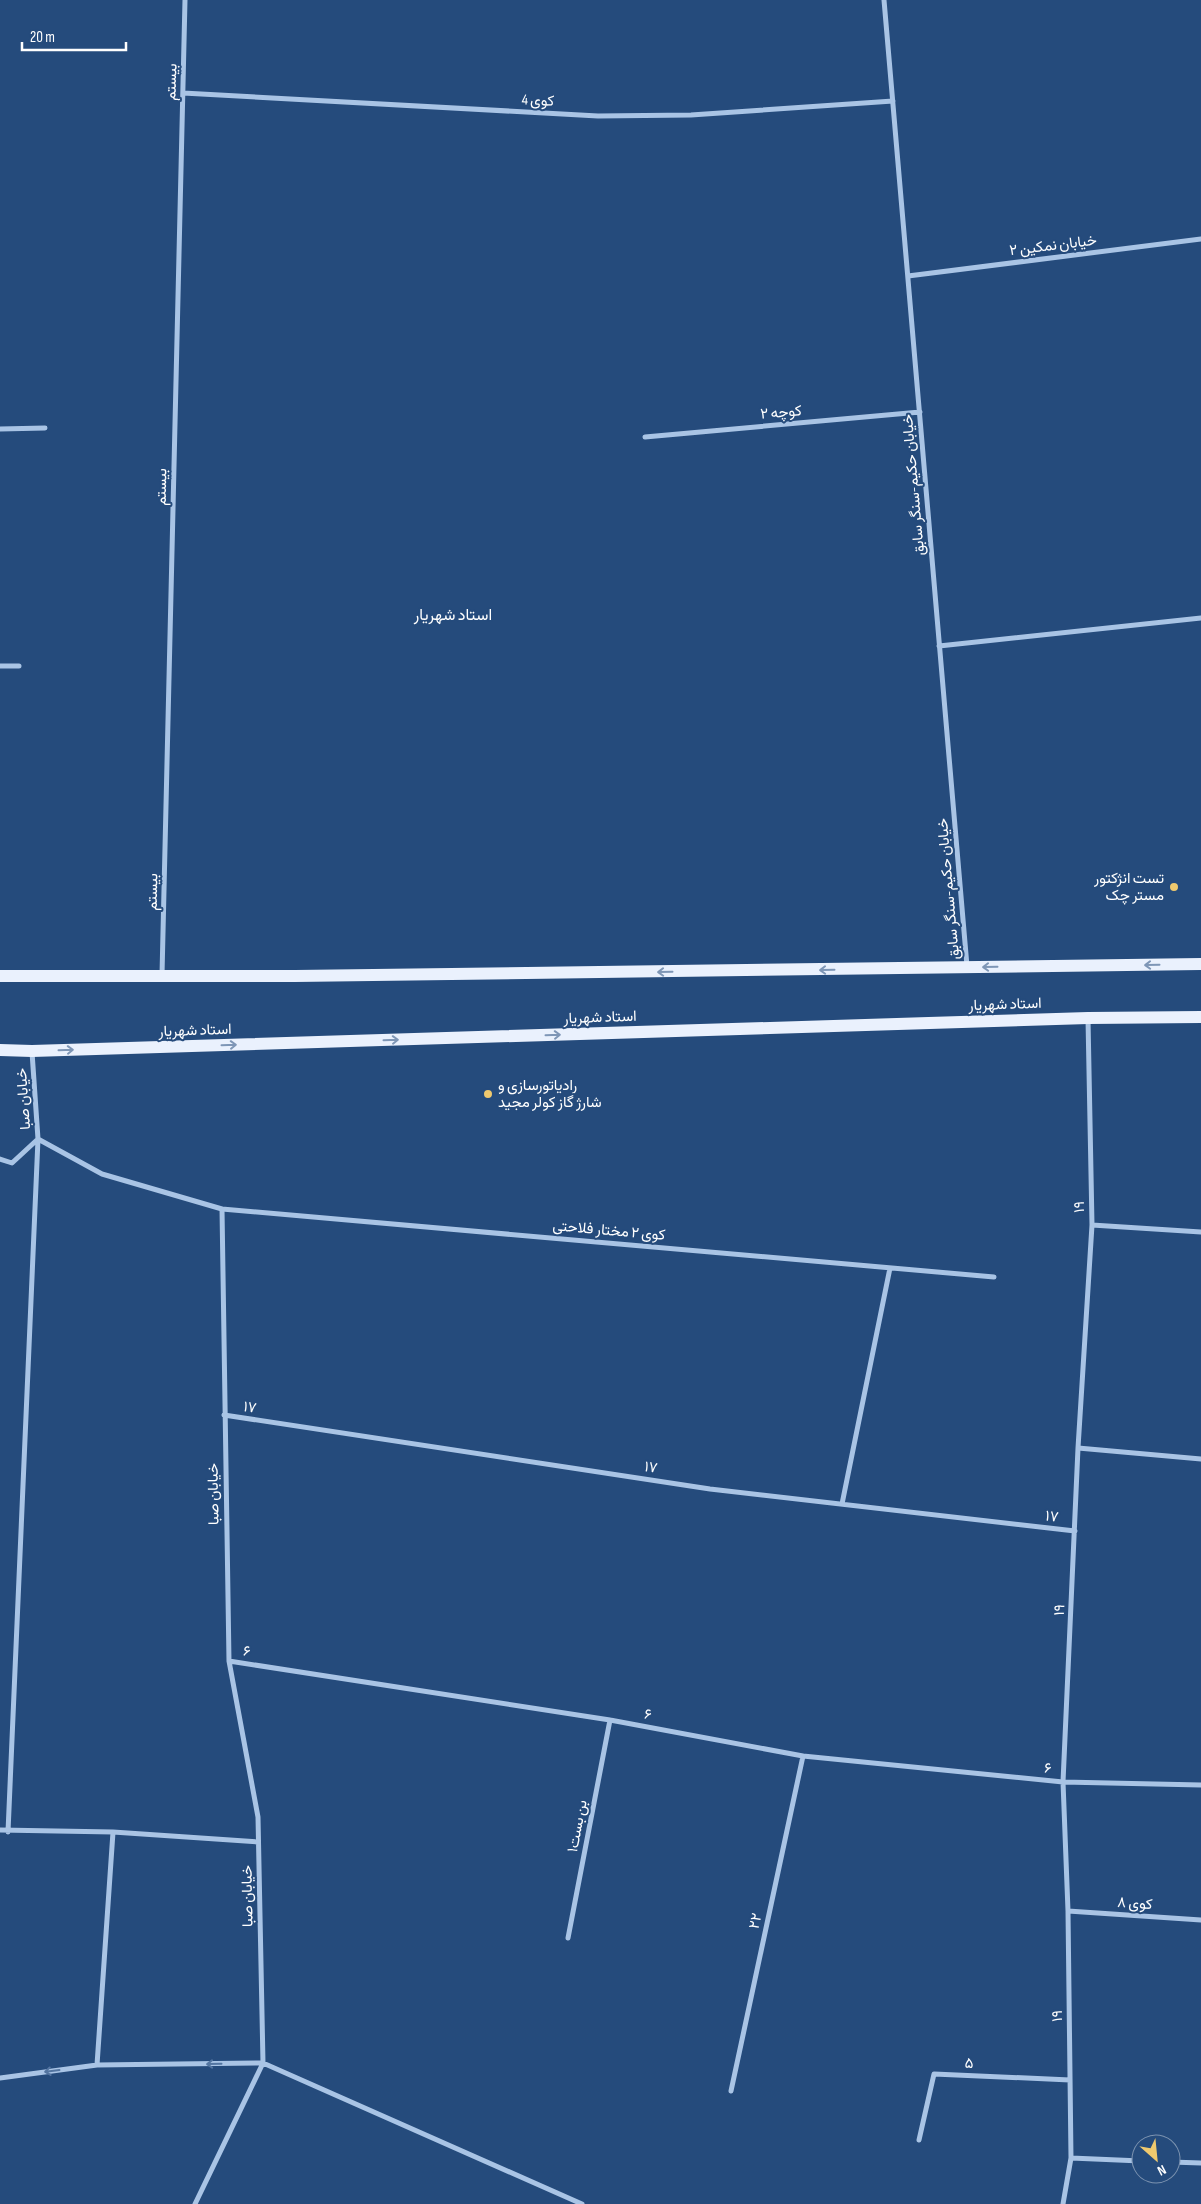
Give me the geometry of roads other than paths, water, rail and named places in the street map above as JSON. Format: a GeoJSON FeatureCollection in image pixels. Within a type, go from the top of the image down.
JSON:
{"type":"FeatureCollection","features":[{"type":"Feature","properties":{"kind":"main road"},"geometry":{"type":"LineString","coordinates":[[0,976],[295,976],[1201,964]]}},
{"type":"Feature","properties":{"kind":"main road","name":"استاد شهریار"},"geometry":{"type":"LineString","coordinates":[[0,1050],[32,1051],[1088,1018],[1201,1017]]}},
{"type":"Feature","properties":{"kind":"street","name":"بیستم"},"geometry":{"type":"LineString","coordinates":[[162,975],[185,0]]}},
{"type":"Feature","properties":{"kind":"street","name":"خیابان حکیم-سنگر سابق"},"geometry":{"type":"LineString","coordinates":[[884,0],[967,968]]}},
{"type":"Feature","properties":{"kind":"street","name":"کوی 4"},"geometry":{"type":"LineString","coordinates":[[183,93],[598,116],[691,115],[893,101]]}},
{"type":"Feature","properties":{"kind":"street","name":"خیابان نمکین ۲"},"geometry":{"type":"LineString","coordinates":[[908,276],[1201,239]]}},
{"type":"Feature","properties":{"kind":"street","name":"کوچه ۲"},"geometry":{"type":"LineString","coordinates":[[645,436],[920,412]]}},
{"type":"Feature","properties":{"kind":"street"},"geometry":{"type":"LineString","coordinates":[[0,429],[45,428]]}},
{"type":"Feature","properties":{"kind":"street"},"geometry":{"type":"LineString","coordinates":[[940,646],[1201,618]]}},
{"type":"Feature","properties":{"kind":"street"},"geometry":{"type":"LineString","coordinates":[[0,666],[19,666]]}},
{"type":"Feature","properties":{"kind":"street","name":"۱۹"},"geometry":{"type":"LineString","coordinates":[[1063,2204],[1071,2158],[1068,1911],[1063,1782],[1078,1448],[1092,1225],[1088,1018]]}},
{"type":"Feature","properties":{"kind":"street","name":"خیابان صبا"},"geometry":{"type":"LineString","coordinates":[[32,1051],[38,1139],[102,1174],[222,1209],[229,1661],[258,1817],[262,2063]]}},
{"type":"Feature","properties":{"kind":"street"},"geometry":{"type":"LineString","coordinates":[[0,1159],[12,1162],[38,1139]]}},
{"type":"Feature","properties":{"kind":"street"},"geometry":{"type":"LineString","coordinates":[[8,1832],[38,1139]]}},
{"type":"Feature","properties":{"kind":"street","name":"کوی ۲ مختار فلاحتی"},"geometry":{"type":"LineString","coordinates":[[222,1209],[994,1277]]}},
{"type":"Feature","properties":{"kind":"street"},"geometry":{"type":"LineString","coordinates":[[1092,1225],[1201,1232]]}},
{"type":"Feature","properties":{"kind":"street"},"geometry":{"type":"LineString","coordinates":[[842,1504],[890,1268]]}},
{"type":"Feature","properties":{"kind":"street","name":"۱۷"},"geometry":{"type":"LineString","coordinates":[[224,1416],[701,1487],[1075,1531]]}},
{"type":"Feature","properties":{"kind":"street"},"geometry":{"type":"LineString","coordinates":[[1078,1448],[1201,1459]]}},
{"type":"Feature","properties":{"kind":"street","name":"۶"},"geometry":{"type":"LineString","coordinates":[[229,1661],[610,1720],[803,1756],[1063,1782],[1201,1785]]}},
{"type":"Feature","properties":{"kind":"street","name":"بن بست۱"},"geometry":{"type":"LineString","coordinates":[[568,1938],[610,1720]]}},
{"type":"Feature","properties":{"kind":"street","name":"۲۲"},"geometry":{"type":"LineString","coordinates":[[731,2090],[803,1756]]}},
{"type":"Feature","properties":{"kind":"street"},"geometry":{"type":"LineString","coordinates":[[0,1830],[8,1832],[113,1832],[258,1842]]}},
{"type":"Feature","properties":{"kind":"street"},"geometry":{"type":"LineString","coordinates":[[98,2065],[113,1832]]}},
{"type":"Feature","properties":{"kind":"street","name":"کوی ۸"},"geometry":{"type":"LineString","coordinates":[[1068,1911],[1201,1920]]}},
{"type":"Feature","properties":{"kind":"street"},"geometry":{"type":"LineString","coordinates":[[195,2204],[262,2063]]}},
{"type":"Feature","properties":{"kind":"street"},"geometry":{"type":"LineString","coordinates":[[0,2078],[98,2065],[262,2063],[582,2204]]}},
{"type":"Feature","properties":{"kind":"street","name":"۵"},"geometry":{"type":"LineString","coordinates":[[919,2140],[934,2074],[1070,2080]]}},
{"type":"Feature","properties":{"kind":"street"},"geometry":{"type":"LineString","coordinates":[[1071,2158],[1131,2161]]}},
{"type":"Feature","properties":{"kind":"street"},"geometry":{"type":"LineString","coordinates":[[1181,2162],[1201,2163]]}},
{"type":"Feature","properties":{"kind":"place","name":"تست انژکتور مستر چک"},"geometry":{"type":"Point","coordinates":[1174,887]}},
{"type":"Feature","properties":{"kind":"place","name":"رادیاتورسازی و شارژ گاز کولر مجید"},"geometry":{"type":"Point","coordinates":[488,1094]}},
{"type":"Feature","properties":{"kind":"district","name":"استاد شهریار"},"geometry":{"type":"Point","coordinates":[453,614]}}]}
